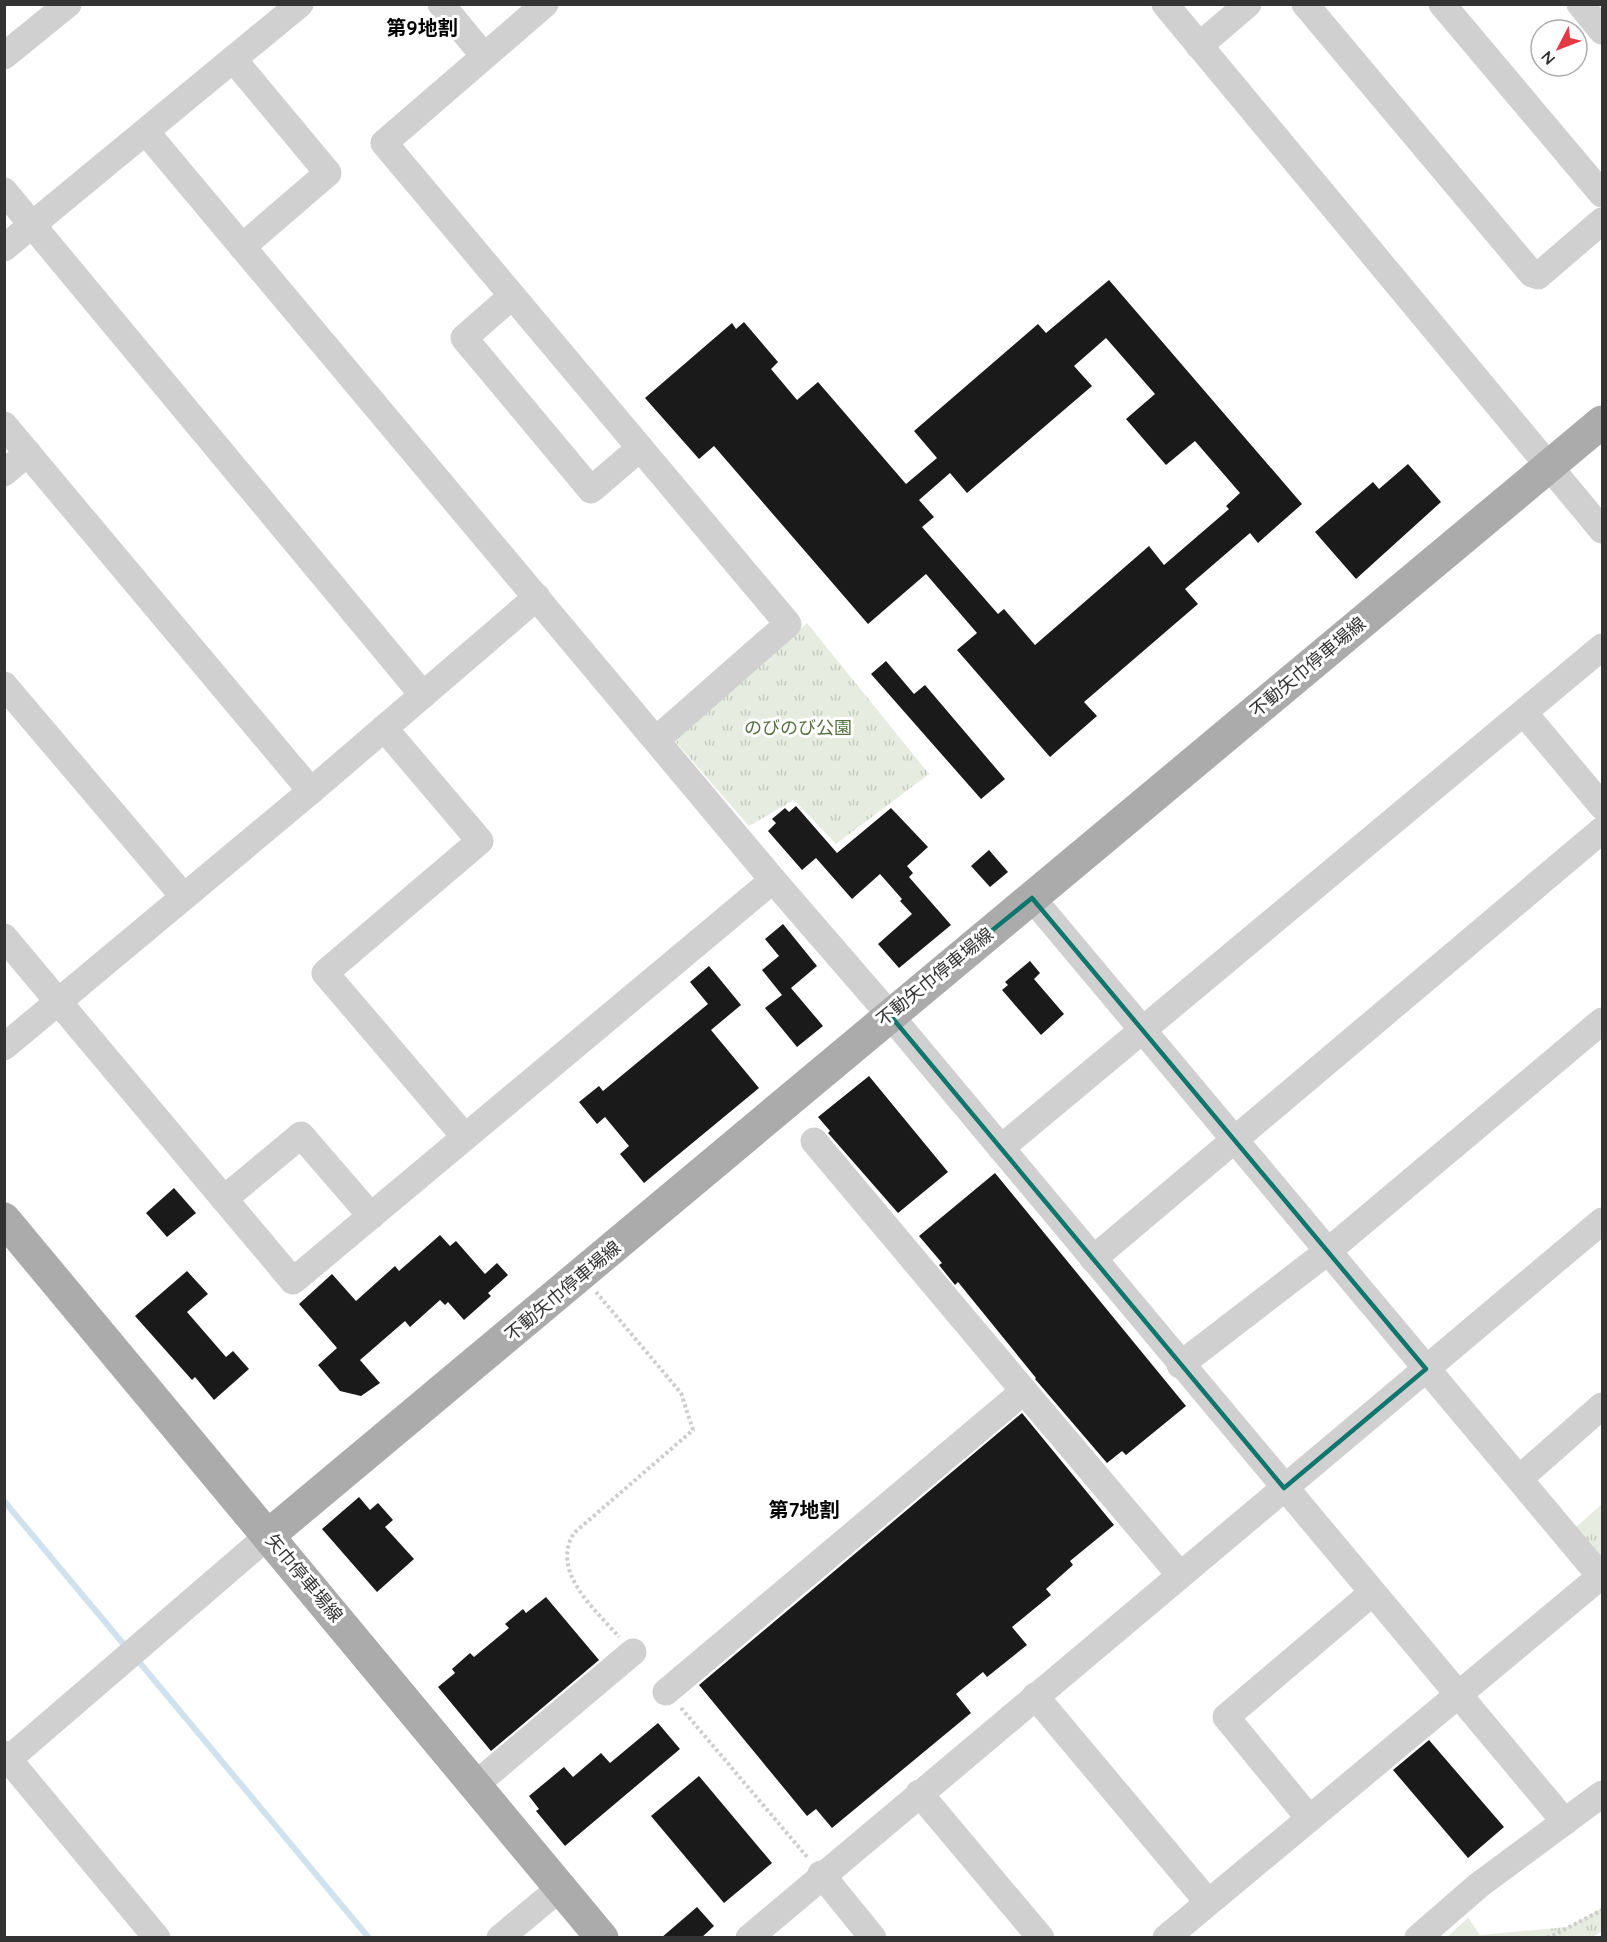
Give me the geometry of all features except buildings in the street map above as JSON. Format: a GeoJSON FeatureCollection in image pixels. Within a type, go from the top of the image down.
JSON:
{"type":"FeatureCollection","features":[{"type":"Feature","properties":{"kind":"main road","name":"不動矢巾停車場線"},"geometry":{"type":"LineString","coordinates":[[269,1535],[582,1275],[890,1014],[1602,422]]}},
{"type":"Feature","properties":{"kind":"main road","name":"矢巾停車場線"},"geometry":{"type":"LineString","coordinates":[[4,1219],[602,1938]]}},
{"type":"Feature","properties":{"kind":"street"},"geometry":{"type":"LineString","coordinates":[[4,57],[68,4]]}},
{"type":"Feature","properties":{"kind":"street"},"geometry":{"type":"LineString","coordinates":[[4,248],[300,4]]}},
{"type":"Feature","properties":{"kind":"street"},"geometry":{"type":"LineString","coordinates":[[441,4],[484,56]]}},
{"type":"Feature","properties":{"kind":"street"},"geometry":{"type":"LineString","coordinates":[[545,4],[384,143],[788,624],[656,740]]}},
{"type":"Feature","properties":{"kind":"street"},"geometry":{"type":"LineString","coordinates":[[1165,4],[1602,530]]}},
{"type":"Feature","properties":{"kind":"street"},"geometry":{"type":"LineString","coordinates":[[1199,45],[1248,4]]}},
{"type":"Feature","properties":{"kind":"street"},"geometry":{"type":"LineString","coordinates":[[1305,4],[1532,274],[1538,276],[1602,221]]}},
{"type":"Feature","properties":{"kind":"street"},"geometry":{"type":"LineString","coordinates":[[1442,4],[1602,194]]}},
{"type":"Feature","properties":{"kind":"street"},"geometry":{"type":"LineString","coordinates":[[1580,4],[1602,31]]}},
{"type":"Feature","properties":{"kind":"street"},"geometry":{"type":"LineString","coordinates":[[233,59],[328,173],[242,247]]}},
{"type":"Feature","properties":{"kind":"street"},"geometry":{"type":"LineString","coordinates":[[146,132],[773,880],[890,1014],[1180,1365],[1565,1822]]}},
{"type":"Feature","properties":{"kind":"street"},"geometry":{"type":"LineString","coordinates":[[4,191],[423,695]]}},
{"type":"Feature","properties":{"kind":"street"},"geometry":{"type":"LineString","coordinates":[[512,296],[464,338],[591,490],[640,448]]}},
{"type":"Feature","properties":{"kind":"street"},"geometry":{"type":"LineString","coordinates":[[4,425],[311,791]]}},
{"type":"Feature","properties":{"kind":"street"},"geometry":{"type":"LineString","coordinates":[[4,472],[28,453]]}},
{"type":"Feature","properties":{"kind":"street"},"geometry":{"type":"LineString","coordinates":[[4,1047],[311,791],[537,597]]}},
{"type":"Feature","properties":{"kind":"street"},"geometry":{"type":"LineString","coordinates":[[1001,1148],[1602,647]]}},
{"type":"Feature","properties":{"kind":"street"},"geometry":{"type":"LineString","coordinates":[[4,685],[184,897]]}},
{"type":"Feature","properties":{"kind":"street"},"geometry":{"type":"LineString","coordinates":[[1524,713],[1602,806]]}},
{"type":"Feature","properties":{"kind":"street"},"geometry":{"type":"LineString","coordinates":[[384,728],[480,841],[325,973],[465,1137]]}},
{"type":"Feature","properties":{"kind":"street"},"geometry":{"type":"LineString","coordinates":[[1093,1259],[1602,830]]}},
{"type":"Feature","properties":{"kind":"street"},"geometry":{"type":"LineString","coordinates":[[4,937],[293,1281],[773,880]]}},
{"type":"Feature","properties":{"kind":"street"},"geometry":{"type":"LineString","coordinates":[[1032,898],[1602,1577],[1457,1694],[1166,1938]]}},
{"type":"Feature","properties":{"kind":"street"},"geometry":{"type":"LineString","coordinates":[[1180,1365],[1327,1252],[1602,1021]]}},
{"type":"Feature","properties":{"kind":"street"},"geometry":{"type":"LineString","coordinates":[[224,1199],[301,1135],[371,1216]]}},
{"type":"Feature","properties":{"kind":"street"},"geometry":{"type":"LineString","coordinates":[[813,1141],[1180,1575]]}},
{"type":"Feature","properties":{"kind":"street"},"geometry":{"type":"LineString","coordinates":[[749,1938],[821,1874],[1602,1221]]}},
{"type":"Feature","properties":{"kind":"street"},"geometry":{"type":"LineString","coordinates":[[666,1692],[1024,1391]]}},
{"type":"Feature","properties":{"kind":"street"},"geometry":{"type":"LineString","coordinates":[[1520,1478],[1602,1406]]}},
{"type":"Feature","properties":{"kind":"street"},"geometry":{"type":"LineString","coordinates":[[157,1938],[6,1759],[269,1535]]}},
{"type":"Feature","properties":{"kind":"street"},"geometry":{"type":"LineString","coordinates":[[1309,1818],[1226,1717],[1372,1593]]}},
{"type":"Feature","properties":{"kind":"street"},"geometry":{"type":"LineString","coordinates":[[475,1785],[633,1653]]}},
{"type":"Feature","properties":{"kind":"street"},"geometry":{"type":"LineString","coordinates":[[1035,1696],[1208,1902]]}},
{"type":"Feature","properties":{"kind":"street"},"geometry":{"type":"LineString","coordinates":[[919,1793],[1041,1938]]}},
{"type":"Feature","properties":{"kind":"street"},"geometry":{"type":"LineString","coordinates":[[1418,1938],[1479,1884],[1602,1794]]}},
{"type":"Feature","properties":{"kind":"street"},"geometry":{"type":"LineString","coordinates":[[821,1874],[873,1938]]}},
{"type":"Feature","properties":{"kind":"street"},"geometry":{"type":"LineString","coordinates":[[500,1938],[560,1888]]}},
{"type":"Feature","properties":{"kind":"path"},"geometry":{"type":"LineString","coordinates":[[582,1275],[681,1393],[693,1430],[574,1533],[566,1546],[574,1584],[633,1653]]}},
{"type":"Feature","properties":{"kind":"path"},"geometry":{"type":"LineString","coordinates":[[666,1692],[821,1874]]}},
{"type":"Feature","properties":{"kind":"path"},"geometry":{"type":"LineString","coordinates":[[1541,1938],[1550,1937],[1602,1910]]}},
{"type":"Feature","properties":{"kind":"highlighted area"},"geometry":{"type":"Polygon","coordinates":[[[1032,898],[1426,1369],[1284,1488],[889,1014],[1032,898]]]}},
{"type":"Feature","properties":{"kind":"green space","name":"のびのび公園"},"geometry":{"type":"Polygon","coordinates":[[[807,623],[929,774],[836,844],[794,800],[749,826],[674,740],[807,623]]]}},
{"type":"Feature","properties":{"kind":"green space"},"geometry":{"type":"Polygon","coordinates":[[[1602,1504],[1602,1571],[1567,1535],[1602,1504]]]}},
{"type":"Feature","properties":{"kind":"green space"},"geometry":{"type":"Polygon","coordinates":[[[1602,1908],[1602,1931],[1593,1937],[1447,1937],[1468,1918],[1480,1935],[1568,1927],[1602,1908]]]}},
{"type":"Feature","properties":{"kind":"waterway"},"geometry":{"type":"LineString","coordinates":[[4,1501],[126,1647]]}},
{"type":"Feature","properties":{"kind":"waterway"},"geometry":{"type":"LineString","coordinates":[[135,1657],[369,1938]]}},
{"type":"Feature","properties":{"kind":"district","name":"第9地割"},"geometry":{"type":"Point","coordinates":[422,28]}},
{"type":"Feature","properties":{"kind":"district","name":"第7地割"},"geometry":{"type":"Point","coordinates":[804,1510]}}]}
